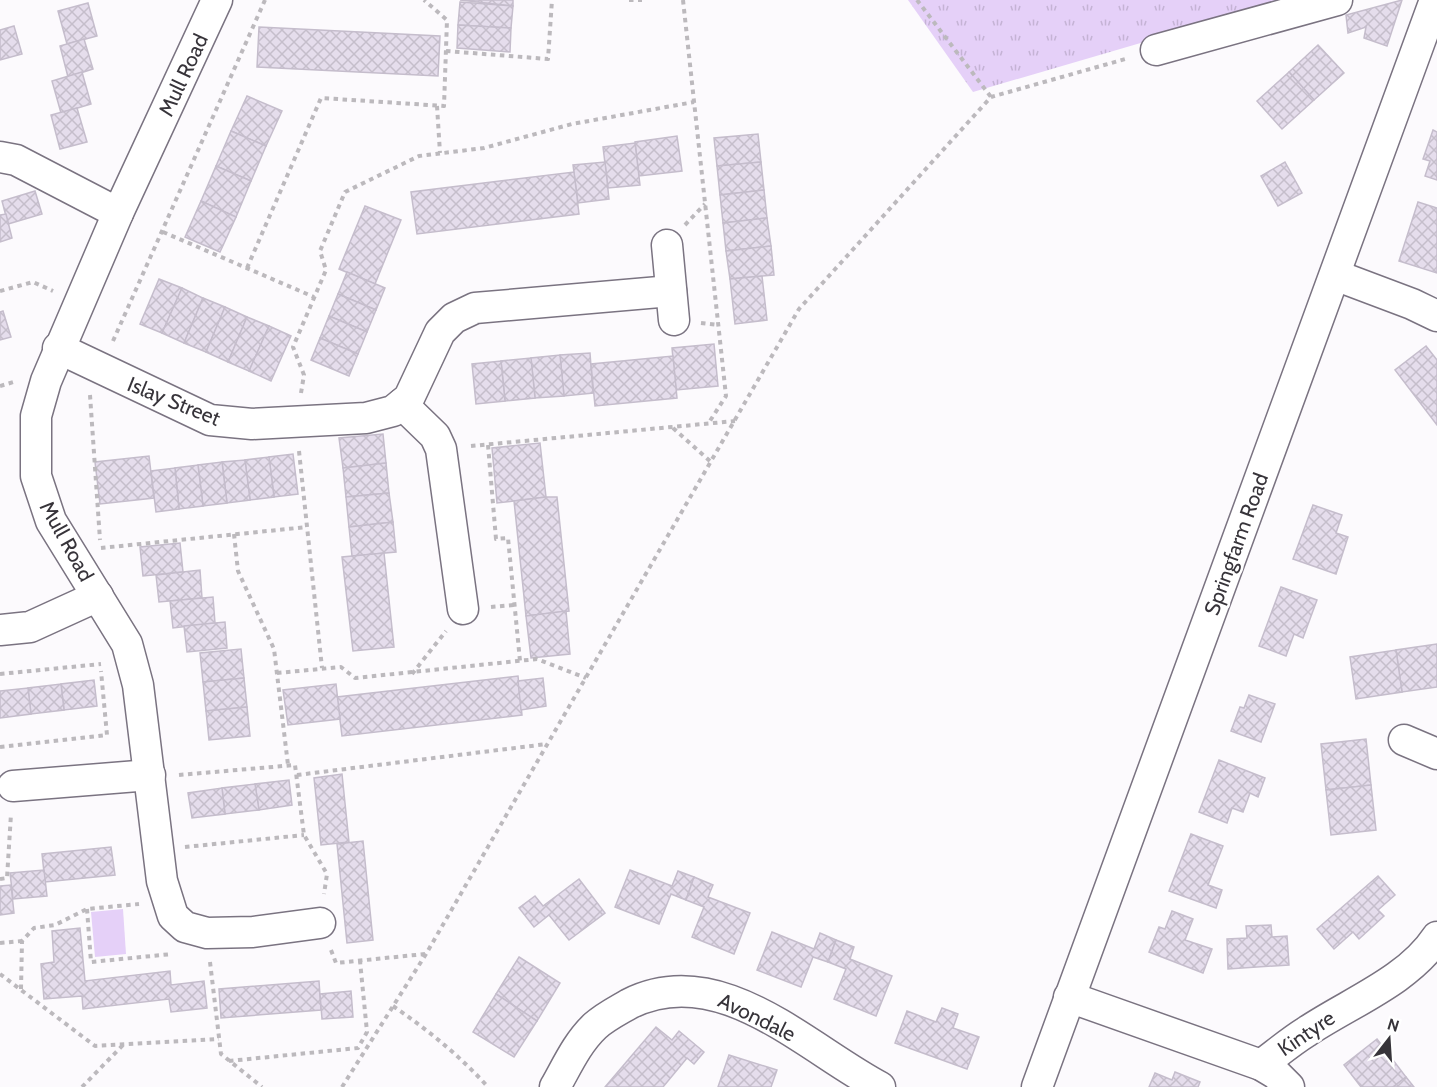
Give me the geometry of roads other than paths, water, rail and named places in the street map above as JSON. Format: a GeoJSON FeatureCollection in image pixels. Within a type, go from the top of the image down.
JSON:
{"type":"FeatureCollection","features":[{"type":"Feature","properties":{"kind":"street","name":"Mull Road"},"geometry":{"type":"LineString","coordinates":[[217,0],[58,348],[36,416],[36,476],[51,521],[127,644],[138,685],[166,901],[178,923],[207,933],[253,932],[320,923]]}},
{"type":"Feature","properties":{"kind":"street"},"geometry":{"type":"LineString","coordinates":[[1156,50],[1336,0]]}},
{"type":"Feature","properties":{"kind":"street","name":"Springfarm Road"},"geometry":{"type":"LineString","coordinates":[[1037,1087],[1335,275],[1429,41],[1436,0]]}},
{"type":"Feature","properties":{"kind":"street"},"geometry":{"type":"LineString","coordinates":[[0,157],[16,160],[118,213]]}},
{"type":"Feature","properties":{"kind":"street"},"geometry":{"type":"LineString","coordinates":[[463,609],[441,449],[435,436],[402,404],[415,388],[441,332],[463,312],[475,308],[672,305],[667,245]]}},
{"type":"Feature","properties":{"kind":"street"},"geometry":{"type":"LineString","coordinates":[[1335,275],[1412,304],[1437,316]]}},
{"type":"Feature","properties":{"kind":"street","name":"Islay Street"},"geometry":{"type":"LineString","coordinates":[[58,348],[210,420],[252,424],[366,418],[393,411],[402,404]]}},
{"type":"Feature","properties":{"kind":"street"},"geometry":{"type":"LineString","coordinates":[[0,630],[30,627],[94,590]]}},
{"type":"Feature","properties":{"kind":"street"},"geometry":{"type":"LineString","coordinates":[[1404,740],[1437,754]]}},
{"type":"Feature","properties":{"kind":"street"},"geometry":{"type":"LineString","coordinates":[[13,786],[150,776]]}},
{"type":"Feature","properties":{"kind":"street","name":"Kintyre"},"geometry":{"type":"LineString","coordinates":[[1261,1065],[1305,1032],[1400,974],[1428,950],[1437,937]]}},
{"type":"Feature","properties":{"kind":"street","name":"Avondale"},"geometry":{"type":"LineString","coordinates":[[555,1087],[579,1046],[595,1026],[613,1013],[640,999],[664,992],[686,991],[713,995],[739,1004],[792,1032],[880,1087]]}},
{"type":"Feature","properties":{"kind":"street","name":"Kintyre"},"geometry":{"type":"LineString","coordinates":[[1069,997],[1261,1065],[1276,1074],[1289,1087]]}}]}
